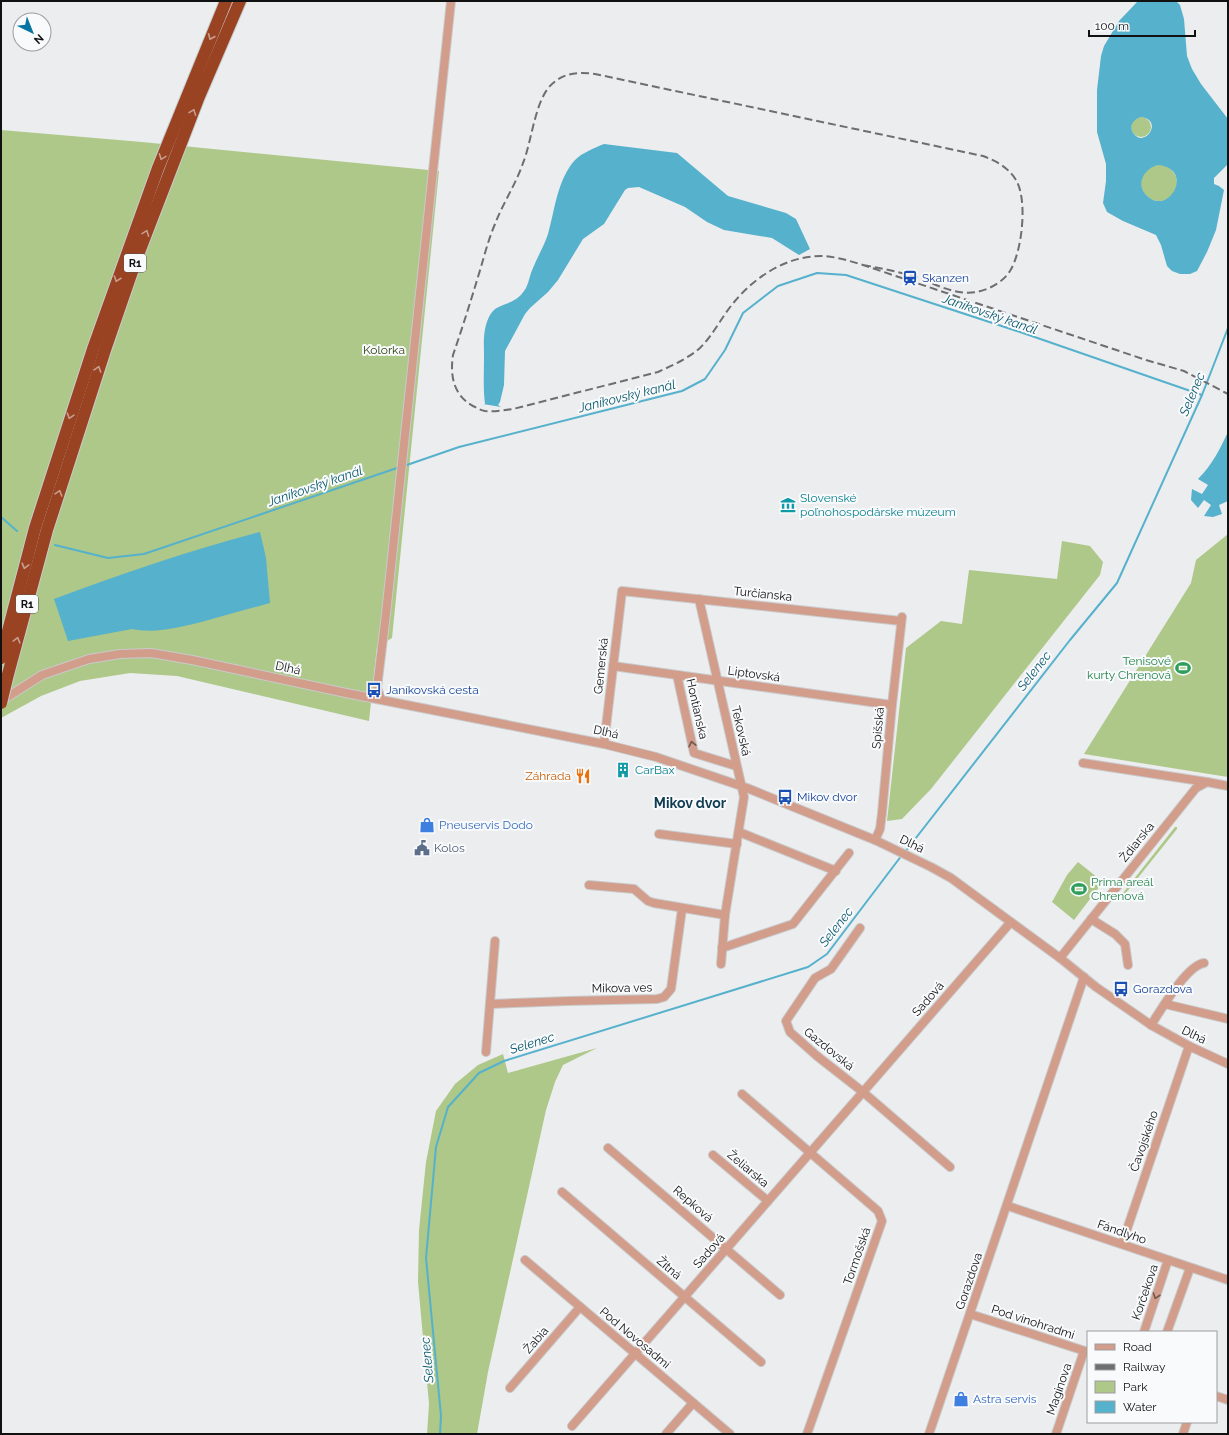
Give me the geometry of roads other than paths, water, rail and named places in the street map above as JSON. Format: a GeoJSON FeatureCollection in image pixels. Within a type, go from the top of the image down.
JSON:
{"type":"FeatureCollection","features":[{"type":"Feature","properties":{"kind":"highway","name":"R1"},"geometry":{"type":"LineString","coordinates":[[1,658],[35,528],[92,349],[161,160],[226,1]]}},
{"type":"Feature","properties":{"kind":"highway","name":"R1"},"geometry":{"type":"LineString","coordinates":[[1,702],[47,530],[105,350],[136,260],[198,99],[240,1]]}},
{"type":"Feature","properties":{"kind":"street"},"geometry":{"type":"LineString","coordinates":[[381,699],[377,688],[403,461],[451,1]]}},
{"type":"Feature","properties":{"kind":"street","name":"Turčianska"},"geometry":{"type":"LineString","coordinates":[[622,591],[902,619]]}},
{"type":"Feature","properties":{"kind":"street","name":"Gemerská"},"geometry":{"type":"LineString","coordinates":[[604,744],[622,591]]}},
{"type":"Feature","properties":{"kind":"street","name":"Tekovská"},"geometry":{"type":"LineString","coordinates":[[699,599],[744,797],[740,832],[725,915],[721,964]]}},
{"type":"Feature","properties":{"kind":"street","name":"Spišská"},"geometry":{"type":"LineString","coordinates":[[875,840],[880,829],[902,619]]}},
{"type":"Feature","properties":{"kind":"street","name":"Dlhá"},"geometry":{"type":"LineString","coordinates":[[1,702],[42,675],[89,659],[120,654],[151,653],[192,660],[346,694],[381,699],[604,744],[656,757],[741,786],[875,840],[898,850],[951,878],[1010,923],[1151,1025],[1189,1046],[1228,1064]]}},
{"type":"Feature","properties":{"kind":"street","name":"Liptovská"},"geometry":{"type":"LineString","coordinates":[[613,666],[892,705]]}},
{"type":"Feature","properties":{"kind":"street","name":"Hontianska"},"geometry":{"type":"LineString","coordinates":[[677,675],[694,753],[736,766]]}},
{"type":"Feature","properties":{"kind":"street"},"geometry":{"type":"LineString","coordinates":[[1083,763],[1228,786]]}},
{"type":"Feature","properties":{"kind":"street","name":"Ždiarska"},"geometry":{"type":"LineString","coordinates":[[1060,958],[1196,788],[1207,782]]}},
{"type":"Feature","properties":{"kind":"street"},"geometry":{"type":"LineString","coordinates":[[740,832],[836,871]]}},
{"type":"Feature","properties":{"kind":"street"},"geometry":{"type":"LineString","coordinates":[[658,834],[737,844]]}},
{"type":"Feature","properties":{"kind":"street"},"geometry":{"type":"LineString","coordinates":[[722,948],[793,924],[849,853]]}},
{"type":"Feature","properties":{"kind":"street"},"geometry":{"type":"LineString","coordinates":[[589,885],[634,889],[648,901],[654,903],[682,909],[725,915]]}},
{"type":"Feature","properties":{"kind":"street","name":"Mikova ves"},"geometry":{"type":"LineString","coordinates":[[490,1004],[657,999],[664,997],[670,989],[682,909]]}},
{"type":"Feature","properties":{"kind":"street"},"geometry":{"type":"LineString","coordinates":[[1091,919],[1115,934],[1125,944],[1128,964]]}},
{"type":"Feature","properties":{"kind":"street","name":"Sadová"},"geometry":{"type":"LineString","coordinates":[[572,1426],[1010,923]]}},
{"type":"Feature","properties":{"kind":"street","name":"Gazdovská"},"geometry":{"type":"LineString","coordinates":[[860,928],[831,969],[815,978],[786,1021],[790,1032],[817,1056],[863,1092]]}},
{"type":"Feature","properties":{"kind":"street"},"geometry":{"type":"LineString","coordinates":[[486,1052],[495,941]]}},
{"type":"Feature","properties":{"kind":"street"},"geometry":{"type":"LineString","coordinates":[[1151,1025],[1183,978],[1199,964],[1204,963]]}},
{"type":"Feature","properties":{"kind":"street","name":"Gorazdova"},"geometry":{"type":"LineString","coordinates":[[929,1434],[1008,1206],[1084,977]]}},
{"type":"Feature","properties":{"kind":"street","name":"Dlhá"},"geometry":{"type":"LineString","coordinates":[[1165,1004],[1228,1019]]}},
{"type":"Feature","properties":{"kind":"street","name":"Čavojského"},"geometry":{"type":"LineString","coordinates":[[1122,1244],[1189,1046]]}},
{"type":"Feature","properties":{"kind":"street"},"geometry":{"type":"LineString","coordinates":[[863,1092],[950,1167]]}},
{"type":"Feature","properties":{"kind":"street","name":"Tormošská"},"geometry":{"type":"LineString","coordinates":[[742,1094],[878,1211],[882,1222],[808,1434]]}},
{"type":"Feature","properties":{"kind":"street","name":"Repková"},"geometry":{"type":"LineString","coordinates":[[608,1148],[780,1295]]}},
{"type":"Feature","properties":{"kind":"street","name":"Želiarska"},"geometry":{"type":"LineString","coordinates":[[713,1155],[768,1201]]}},
{"type":"Feature","properties":{"kind":"street","name":"Žitná"},"geometry":{"type":"LineString","coordinates":[[562,1192],[761,1362]]}},
{"type":"Feature","properties":{"kind":"street","name":"Fándlyho"},"geometry":{"type":"LineString","coordinates":[[1008,1206],[1228,1280]]}},
{"type":"Feature","properties":{"kind":"street","name":"Pod Novosadmi"},"geometry":{"type":"LineString","coordinates":[[525,1260],[730,1434]]}},
{"type":"Feature","properties":{"kind":"street","name":"Korčekova"},"geometry":{"type":"LineString","coordinates":[[1144,1331],[1168,1260]]}},
{"type":"Feature","properties":{"kind":"street"},"geometry":{"type":"LineString","coordinates":[[1167,1331],[1190,1268]]}},
{"type":"Feature","properties":{"kind":"street","name":"Žabia"},"geometry":{"type":"LineString","coordinates":[[510,1388],[580,1307]]}},
{"type":"Feature","properties":{"kind":"street","name":"Pod vinohradmi"},"geometry":{"type":"LineString","coordinates":[[970,1314],[1086,1351]]}},
{"type":"Feature","properties":{"kind":"street","name":"Maginova"},"geometry":{"type":"LineString","coordinates":[[1056,1434],[1086,1351]]}},
{"type":"Feature","properties":{"kind":"street"},"geometry":{"type":"LineString","coordinates":[[1217,1396],[1228,1400]]}},
{"type":"Feature","properties":{"kind":"street"},"geometry":{"type":"LineString","coordinates":[[666,1434],[693,1403]]}},
{"type":"Feature","properties":{"kind":"street"},"geometry":{"type":"LineString","coordinates":[[1183,1434],[1187,1423]]}},
{"type":"Feature","properties":{"kind":"water"},"geometry":{"type":"Polygon","coordinates":[[[1138,1],[1176,1],[1180,5],[1184,19],[1187,56],[1192,69],[1201,84],[1228,119],[1228,164],[1214,178],[1214,184],[1224,190],[1216,230],[1197,271],[1190,274],[1180,274],[1172,271],[1167,266],[1161,245],[1156,235],[1123,221],[1107,212],[1103,203],[1106,181],[1106,164],[1097,132],[1097,90],[1101,56],[1104,46],[1119,21],[1138,1]],[[1141,117],[1134,121],[1131,129],[1138,137],[1143,138],[1147,136],[1152,127],[1148,119],[1141,117]],[[1158,165],[1149,169],[1143,177],[1141,186],[1146,195],[1154,200],[1162,201],[1169,197],[1177,182],[1175,175],[1169,168],[1158,165]]]}},
{"type":"Feature","properties":{"kind":"water"},"geometry":{"type":"Polygon","coordinates":[[[604,144],[677,153],[728,196],[786,213],[796,219],[810,249],[799,255],[772,238],[724,230],[707,222],[685,207],[639,187],[628,188],[625,190],[604,224],[583,239],[558,280],[525,314],[505,351],[504,385],[498,405],[501,407],[483,404],[485,404],[484,337],[486,325],[491,313],[517,298],[526,288],[532,270],[545,243],[560,186],[569,168],[581,155],[604,144]]]}},
{"type":"Feature","properties":{"kind":"water"},"geometry":{"type":"Polygon","coordinates":[[[1228,432],[1228,501],[1219,505],[1222,514],[1213,517],[1204,516],[1211,505],[1204,500],[1198,508],[1191,500],[1192,489],[1202,494],[1208,485],[1198,479],[1212,462],[1228,432]]]}},
{"type":"Feature","properties":{"kind":"water"},"geometry":{"type":"Polygon","coordinates":[[[260,532],[266,558],[270,603],[178,627],[150,631],[132,629],[68,641],[54,599],[156,563],[260,532]]]}},
{"type":"Feature","properties":{"kind":"waterway","name":"Janíkovský kanál"},"geometry":{"type":"LineString","coordinates":[[404,466],[459,447],[682,391],[705,379],[725,350],[743,313],[778,286],[817,273],[846,275],[1023,333],[1202,395]]}},
{"type":"Feature","properties":{"kind":"waterway","name":"Selenec"},"geometry":{"type":"LineString","coordinates":[[905,852],[1070,640],[1117,583],[1202,395],[1228,328]]}},
{"type":"Feature","properties":{"kind":"waterway","name":"Janíkovský kanál"},"geometry":{"type":"LineString","coordinates":[[55,545],[108,558],[144,554],[400,467]]}},
{"type":"Feature","properties":{"kind":"waterway","name":"Janíkovský kanál"},"geometry":{"type":"LineString","coordinates":[[1,517],[17,531]]}},
{"type":"Feature","properties":{"kind":"waterway","name":"Selenec"},"geometry":{"type":"LineString","coordinates":[[440,1434],[441,1416],[426,1258],[436,1147],[448,1107],[479,1073],[504,1061],[808,967],[827,954],[902,855]]}},
{"type":"Feature","properties":{"kind":"railway"},"geometry":{"type":"LineString","coordinates":[[863,265],[910,275],[953,291],[969,293],[987,289],[1007,275],[1018,252],[1023,213],[1020,189],[1016,180],[1013,175],[1001,165],[983,156],[595,74],[578,73],[567,75],[557,80],[546,91],[534,121],[520,171],[498,216],[491,235],[453,355],[452,370],[454,384],[461,396],[473,406],[480,410],[495,411],[513,409],[658,372],[685,359],[700,348],[710,337],[735,301],[753,283],[764,275],[775,268],[798,259],[824,256],[839,258],[863,265],[1146,360],[1184,371],[1228,394]]}},
{"type":"Feature","properties":{"kind":"place","name":"Skanzen"},"geometry":{"type":"Point","coordinates":[910,278]}},
{"type":"Feature","properties":{"kind":"place","name":"Slovenské poľnohospodárske múzeum"},"geometry":{"type":"Point","coordinates":[788,505]}},
{"type":"Feature","properties":{"kind":"place","name":"Tenisové kurty Chrenová"},"geometry":{"type":"Point","coordinates":[1183,668]}},
{"type":"Feature","properties":{"kind":"place","name":"Janíkovská cesta"},"geometry":{"type":"Point","coordinates":[374,690]}},
{"type":"Feature","properties":{"kind":"place","name":"CarBax"},"geometry":{"type":"Point","coordinates":[623,770]}},
{"type":"Feature","properties":{"kind":"place","name":"Záhrada"},"geometry":{"type":"Point","coordinates":[583,776]}},
{"type":"Feature","properties":{"kind":"place","name":"Mikov dvor"},"geometry":{"type":"Point","coordinates":[785,797]}},
{"type":"Feature","properties":{"kind":"place","name":"Pneuservis Dodo"},"geometry":{"type":"Point","coordinates":[427,825]}},
{"type":"Feature","properties":{"kind":"place","name":"Kolos"},"geometry":{"type":"Point","coordinates":[422,848]}},
{"type":"Feature","properties":{"kind":"place","name":"Prima areál Chrenová"},"geometry":{"type":"Point","coordinates":[1079,889]}},
{"type":"Feature","properties":{"kind":"place","name":"Gorazdova"},"geometry":{"type":"Point","coordinates":[1121,989]}},
{"type":"Feature","properties":{"kind":"place","name":"Astra servis"},"geometry":{"type":"Point","coordinates":[961,1399]}},
{"type":"Feature","properties":{"kind":"district","name":"Mikov dvor"},"geometry":{"type":"Point","coordinates":[690,803]}},
{"type":"Feature","properties":{"kind":"park label","name":"Kolorka"},"geometry":{"type":"Point","coordinates":[384,350]}}]}
